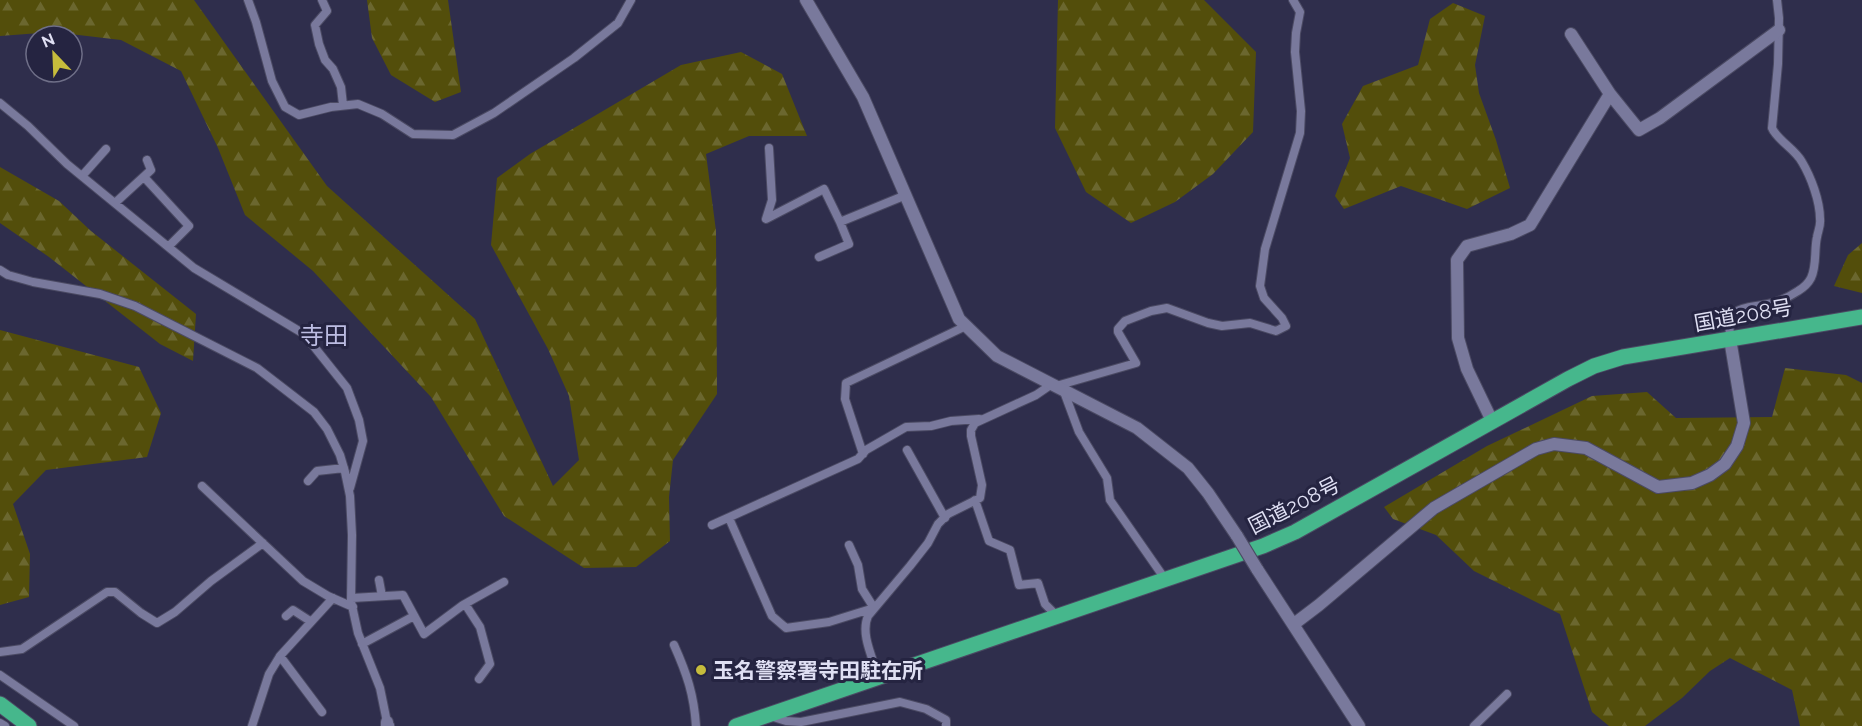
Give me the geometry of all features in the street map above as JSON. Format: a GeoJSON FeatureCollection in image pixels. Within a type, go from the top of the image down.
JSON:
{"type":"FeatureCollection","features":[{"type":"Feature","properties":{"kind":"highway","name":"国道208号"},"geometry":{"type":"LineString","coordinates":[[736,726],[1263,546],[1295,532],[1594,366],[1623,357],[1862,317]]}},
{"type":"Feature","properties":{"kind":"highway"},"geometry":{"type":"LineString","coordinates":[[0,704],[24,722],[37,726]]}},
{"type":"Feature","properties":{"kind":"street"},"geometry":{"type":"LineString","coordinates":[[248,0],[272,81],[285,108],[299,115],[358,104],[382,114],[412,134],[453,135],[494,113],[574,58],[618,23],[631,0]]}},
{"type":"Feature","properties":{"kind":"street"},"geometry":{"type":"LineString","coordinates":[[322,0],[327,11],[315,25],[325,60],[333,69],[341,87],[343,105]]}},
{"type":"Feature","properties":{"kind":"street"},"geometry":{"type":"LineString","coordinates":[[806,0],[863,97],[959,319],[997,356],[1137,428],[1188,468],[1237,536],[1359,726]]}},
{"type":"Feature","properties":{"kind":"street"},"geometry":{"type":"LineString","coordinates":[[878,676],[865,623],[874,608],[910,566],[948,514],[980,498],[982,492],[971,430],[975,423],[1057,386],[1136,363],[1118,329],[1125,321],[1151,311],[1167,308],[1222,326],[1250,323],[1276,331],[1286,326],[1264,298],[1260,286],[1265,249],[1300,134],[1301,111],[1295,52],[1300,12],[1293,0]]}},
{"type":"Feature","properties":{"kind":"street"},"geometry":{"type":"LineString","coordinates":[[1294,624],[1434,508],[1536,449],[1554,444],[1586,448],[1658,487],[1692,483],[1710,475],[1725,464],[1737,446],[1744,423],[1730,339],[1729,317],[1748,307],[1769,303],[1795,293],[1806,286],[1814,269],[1816,238],[1821,219],[1803,162],[1787,144],[1774,134],[1772,128],[1777,86],[1779,30],[1777,0]]}},
{"type":"Feature","properties":{"kind":"street"},"geometry":{"type":"LineString","coordinates":[[1571,34],[1610,94],[1639,130],[1660,118],[1779,30]]}},
{"type":"Feature","properties":{"kind":"street"},"geometry":{"type":"LineString","coordinates":[[1492,421],[1467,369],[1458,338],[1457,260],[1467,246],[1510,234],[1530,225],[1610,94]]}},
{"type":"Feature","properties":{"kind":"street"},"geometry":{"type":"LineString","coordinates":[[0,103],[82,176],[194,268],[304,334],[347,388],[359,420],[363,441],[349,491]]}},
{"type":"Feature","properties":{"kind":"street"},"geometry":{"type":"LineString","coordinates":[[769,148],[772,200],[766,219],[824,189],[840,222],[849,244],[819,257]]}},
{"type":"Feature","properties":{"kind":"street"},"geometry":{"type":"LineString","coordinates":[[82,176],[106,149]]}},
{"type":"Feature","properties":{"kind":"street"},"geometry":{"type":"LineString","coordinates":[[114,203],[151,170],[147,160]]}},
{"type":"Feature","properties":{"kind":"street"},"geometry":{"type":"LineString","coordinates":[[144,177],[189,226],[169,246]]}},
{"type":"Feature","properties":{"kind":"street"},"geometry":{"type":"LineString","coordinates":[[840,222],[906,195]]}},
{"type":"Feature","properties":{"kind":"street"},"geometry":{"type":"LineString","coordinates":[[0,270],[8,275],[33,282],[90,291],[135,306],[256,368],[314,412],[327,429],[344,468],[349,491],[352,535],[352,603],[358,633],[380,688],[389,725]]}},
{"type":"Feature","properties":{"kind":"street"},"geometry":{"type":"LineString","coordinates":[[862,454],[845,399],[846,382],[966,326]]}},
{"type":"Feature","properties":{"kind":"street"},"geometry":{"type":"LineString","coordinates":[[1057,386],[1079,432],[1107,478],[1110,500],[1165,579]]}},
{"type":"Feature","properties":{"kind":"street"},"geometry":{"type":"LineString","coordinates":[[712,525],[858,459],[866,450],[906,427],[983,419]]}},
{"type":"Feature","properties":{"kind":"street"},"geometry":{"type":"LineString","coordinates":[[907,450],[945,518]]}},
{"type":"Feature","properties":{"kind":"street"},"geometry":{"type":"LineString","coordinates":[[308,481],[317,471],[344,468]]}},
{"type":"Feature","properties":{"kind":"street"},"geometry":{"type":"LineString","coordinates":[[202,486],[303,581],[333,598],[352,603],[382,596],[403,595],[424,634],[465,604],[504,582]]}},
{"type":"Feature","properties":{"kind":"street"},"geometry":{"type":"LineString","coordinates":[[975,500],[989,541],[1010,550],[1019,585],[1038,583],[1045,604],[1057,616]]}},
{"type":"Feature","properties":{"kind":"street"},"geometry":{"type":"LineString","coordinates":[[729,518],[772,616],[786,628],[829,622],[874,608]]}},
{"type":"Feature","properties":{"kind":"street"},"geometry":{"type":"LineString","coordinates":[[0,652],[22,649],[107,592],[115,592],[157,623],[175,612],[211,580],[263,543]]}},
{"type":"Feature","properties":{"kind":"street"},"geometry":{"type":"LineString","coordinates":[[849,546],[858,565],[862,589],[874,608]]}},
{"type":"Feature","properties":{"kind":"street"},"geometry":{"type":"LineString","coordinates":[[379,580],[382,596]]}},
{"type":"Feature","properties":{"kind":"street"},"geometry":{"type":"LineString","coordinates":[[252,726],[268,674],[280,656],[333,598]]}},
{"type":"Feature","properties":{"kind":"street"},"geometry":{"type":"LineString","coordinates":[[465,604],[480,627],[490,664],[479,679]]}},
{"type":"Feature","properties":{"kind":"street"},"geometry":{"type":"LineString","coordinates":[[286,616],[293,610],[310,621]]}},
{"type":"Feature","properties":{"kind":"street"},"geometry":{"type":"LineString","coordinates":[[362,644],[414,616]]}},
{"type":"Feature","properties":{"kind":"street"},"geometry":{"type":"LineString","coordinates":[[674,645],[687,674],[694,700],[696,726]]}},
{"type":"Feature","properties":{"kind":"street"},"geometry":{"type":"LineString","coordinates":[[280,656],[322,712]]}},
{"type":"Feature","properties":{"kind":"street"},"geometry":{"type":"LineString","coordinates":[[0,675],[74,726]]}},
{"type":"Feature","properties":{"kind":"street"},"geometry":{"type":"LineString","coordinates":[[1474,726],[1508,694]]}},
{"type":"Feature","properties":{"kind":"street"},"geometry":{"type":"LineString","coordinates":[[767,715],[786,721],[801,722],[900,702],[936,714],[946,720],[946,726]]}},
{"type":"Feature","properties":{"kind":"street"},"geometry":{"type":"LineString","coordinates":[[0,723],[5,726]]}},
{"type":"Feature","properties":{"kind":"green space"},"geometry":{"type":"Polygon","coordinates":[[[0,0],[194,0],[327,186],[475,319],[553,486],[579,460],[569,396],[548,349],[491,245],[497,178],[530,154],[681,65],[741,52],[782,74],[807,136],[749,136],[706,154],[716,231],[717,394],[673,460],[669,497],[670,541],[636,567],[584,568],[504,516],[431,397],[313,271],[245,215],[218,148],[181,71],[121,40],[84,36],[84,24],[24,24],[24,34],[0,36],[0,0]]]}},
{"type":"Feature","properties":{"kind":"green space"},"geometry":{"type":"Polygon","coordinates":[[[367,0],[448,0],[461,92],[435,102],[391,75],[372,38],[367,0]]]}},
{"type":"Feature","properties":{"kind":"green space"},"geometry":{"type":"Polygon","coordinates":[[[1058,0],[1204,0],[1256,52],[1253,132],[1213,174],[1175,202],[1131,223],[1086,192],[1055,128],[1058,0]]]}},
{"type":"Feature","properties":{"kind":"green space"},"geometry":{"type":"Polygon","coordinates":[[[1453,3],[1485,16],[1475,65],[1479,93],[1510,188],[1467,209],[1401,186],[1344,209],[1335,196],[1350,158],[1342,124],[1363,86],[1418,65],[1430,19],[1453,3]]]}},
{"type":"Feature","properties":{"kind":"green space"},"geometry":{"type":"Polygon","coordinates":[[[0,167],[59,201],[91,231],[196,314],[193,361],[160,344],[49,257],[0,223],[0,167]]]}},
{"type":"Feature","properties":{"kind":"green space"},"geometry":{"type":"Polygon","coordinates":[[[1862,243],[1862,293],[1834,286],[1848,255],[1862,243]]]}},
{"type":"Feature","properties":{"kind":"green space"},"geometry":{"type":"Polygon","coordinates":[[[0,330],[139,367],[161,413],[147,457],[46,470],[13,504],[30,554],[29,597],[0,605],[0,330]]]}},
{"type":"Feature","properties":{"kind":"green space"},"geometry":{"type":"Polygon","coordinates":[[[1785,368],[1846,375],[1862,383],[1862,726],[1800,726],[1792,690],[1730,658],[1710,671],[1682,698],[1645,726],[1609,726],[1592,712],[1560,614],[1474,571],[1436,535],[1393,519],[1384,507],[1487,446],[1592,396],[1647,392],[1676,418],[1772,417],[1785,368]]]}},
{"type":"Feature","properties":{"kind":"place","name":"玉名警察署寺田駐在所"},"geometry":{"type":"Point","coordinates":[701,670]}},
{"type":"Feature","properties":{"kind":"district","name":"寺田"},"geometry":{"type":"Point","coordinates":[324,335]}}]}
